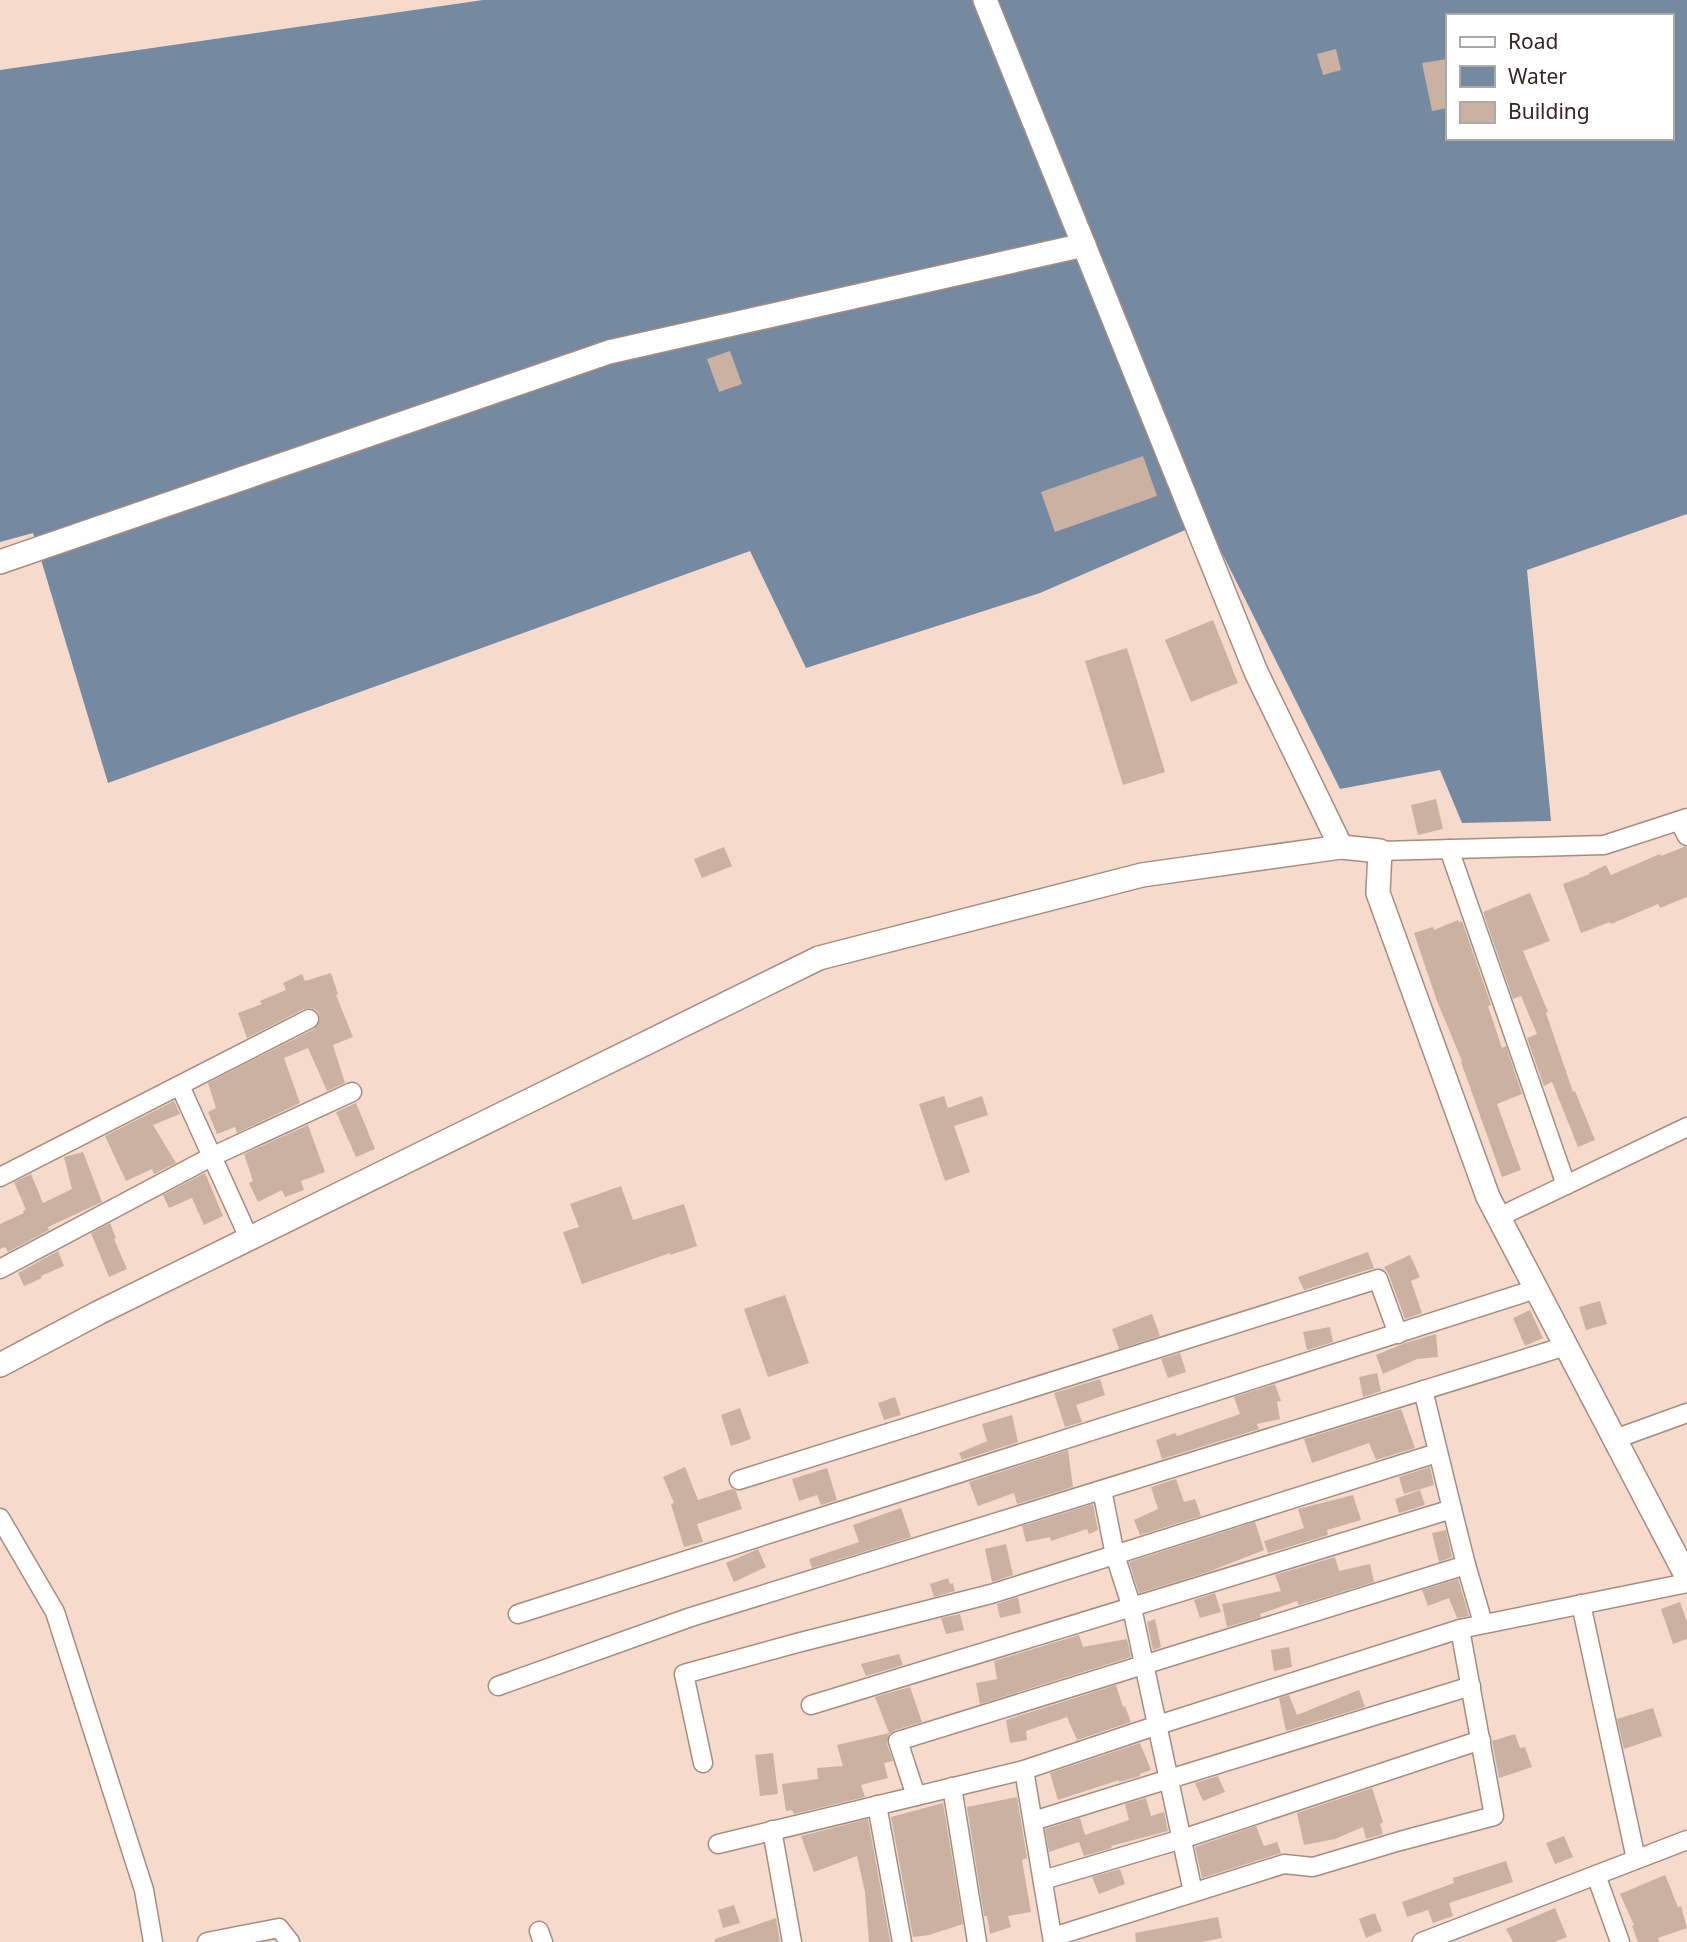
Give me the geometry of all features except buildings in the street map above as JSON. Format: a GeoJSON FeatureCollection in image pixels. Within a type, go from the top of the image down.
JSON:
{"type":"FeatureCollection","features":[{"type":"Feature","properties":{"kind":"street"},"geometry":{"type":"LineString","coordinates":[[985,0],[1256,672],[1341,847]]}},
{"type":"Feature","properties":{"kind":"street"},"geometry":{"type":"LineString","coordinates":[[0,562],[609,352],[1084,245]]}},
{"type":"Feature","properties":{"kind":"street"},"geometry":{"type":"LineString","coordinates":[[0,1365],[98,1313],[819,958],[1142,875],[1341,847],[1380,851],[1604,845],[1684,825]]}},
{"type":"Feature","properties":{"kind":"street"},"geometry":{"type":"LineString","coordinates":[[1449,849],[1566,1185]]}},
{"type":"Feature","properties":{"kind":"street"},"geometry":{"type":"LineString","coordinates":[[1380,851],[1378,893],[1488,1197],[1687,1577]]}},
{"type":"Feature","properties":{"kind":"street"},"geometry":{"type":"LineString","coordinates":[[0,1177],[309,1019]]}},
{"type":"Feature","properties":{"kind":"street"},"geometry":{"type":"LineString","coordinates":[[180,1086],[249,1238]]}},
{"type":"Feature","properties":{"kind":"street"},"geometry":{"type":"LineString","coordinates":[[0,1269],[211,1157],[352,1092]]}},
{"type":"Feature","properties":{"kind":"street"},"geometry":{"type":"LineString","coordinates":[[1499,1217],[1687,1127]]}},
{"type":"Feature","properties":{"kind":"street"},"geometry":{"type":"LineString","coordinates":[[739,1480],[1378,1279],[1398,1334]]}},
{"type":"Feature","properties":{"kind":"street"},"geometry":{"type":"LineString","coordinates":[[518,1614],[1536,1289]]}},
{"type":"Feature","properties":{"kind":"street"},"geometry":{"type":"LineString","coordinates":[[498,1686],[691,1617],[1566,1346]]}},
{"type":"Feature","properties":{"kind":"street"},"geometry":{"type":"LineString","coordinates":[[1423,1390],[1437,1453],[1483,1623]]}},
{"type":"Feature","properties":{"kind":"street"},"geometry":{"type":"LineString","coordinates":[[1615,1439],[1687,1413]]}},
{"type":"Feature","properties":{"kind":"street"},"geometry":{"type":"LineString","coordinates":[[703,1763],[684,1674],[991,1594],[1437,1453]]}},
{"type":"Feature","properties":{"kind":"street"},"geometry":{"type":"LineString","coordinates":[[1102,1490],[1115,1555],[1132,1608],[1145,1665],[1193,1892]]}},
{"type":"Feature","properties":{"kind":"street"},"geometry":{"type":"LineString","coordinates":[[811,1705],[1452,1509]]}},
{"type":"Feature","properties":{"kind":"street"},"geometry":{"type":"LineString","coordinates":[[0,1518],[55,1612],[144,1890],[153,1942]]}},
{"type":"Feature","properties":{"kind":"street"},"geometry":{"type":"LineString","coordinates":[[916,1796],[898,1741],[1466,1565]]}},
{"type":"Feature","properties":{"kind":"street"},"geometry":{"type":"LineString","coordinates":[[718,1844],[1024,1770],[1460,1629],[1687,1583]]}},
{"type":"Feature","properties":{"kind":"street"},"geometry":{"type":"LineString","coordinates":[[1581,1604],[1636,1859]]}},
{"type":"Feature","properties":{"kind":"street"},"geometry":{"type":"LineString","coordinates":[[1024,1770],[1053,1940],[1284,1864],[1312,1867],[1494,1816],[1460,1629]]}},
{"type":"Feature","properties":{"kind":"street"},"geometry":{"type":"LineString","coordinates":[[1033,1822],[1471,1686]]}},
{"type":"Feature","properties":{"kind":"street"},"geometry":{"type":"LineString","coordinates":[[1043,1881],[1182,1839],[1481,1740]]}},
{"type":"Feature","properties":{"kind":"street"},"geometry":{"type":"LineString","coordinates":[[952,1787],[977,1942]]}},
{"type":"Feature","properties":{"kind":"street"},"geometry":{"type":"LineString","coordinates":[[877,1805],[902,1942]]}},
{"type":"Feature","properties":{"kind":"street"},"geometry":{"type":"LineString","coordinates":[[772,1830],[792,1942]]}},
{"type":"Feature","properties":{"kind":"street"},"geometry":{"type":"LineString","coordinates":[[1422,1942],[1687,1840]]}},
{"type":"Feature","properties":{"kind":"street"},"geometry":{"type":"LineString","coordinates":[[1596,1875],[1620,1942]]}},
{"type":"Feature","properties":{"kind":"street"},"geometry":{"type":"LineString","coordinates":[[207,1942],[279,1928],[290,1942]]}},
{"type":"Feature","properties":{"kind":"water"},"geometry":{"type":"Polygon","coordinates":[[[483,0],[1687,0],[1687,514],[1527,570],[1551,821],[1462,823],[1440,770],[1340,789],[1206,521],[1040,593],[806,668],[750,551],[108,783],[33,533],[0,542],[0,70],[483,0]]]}}]}
